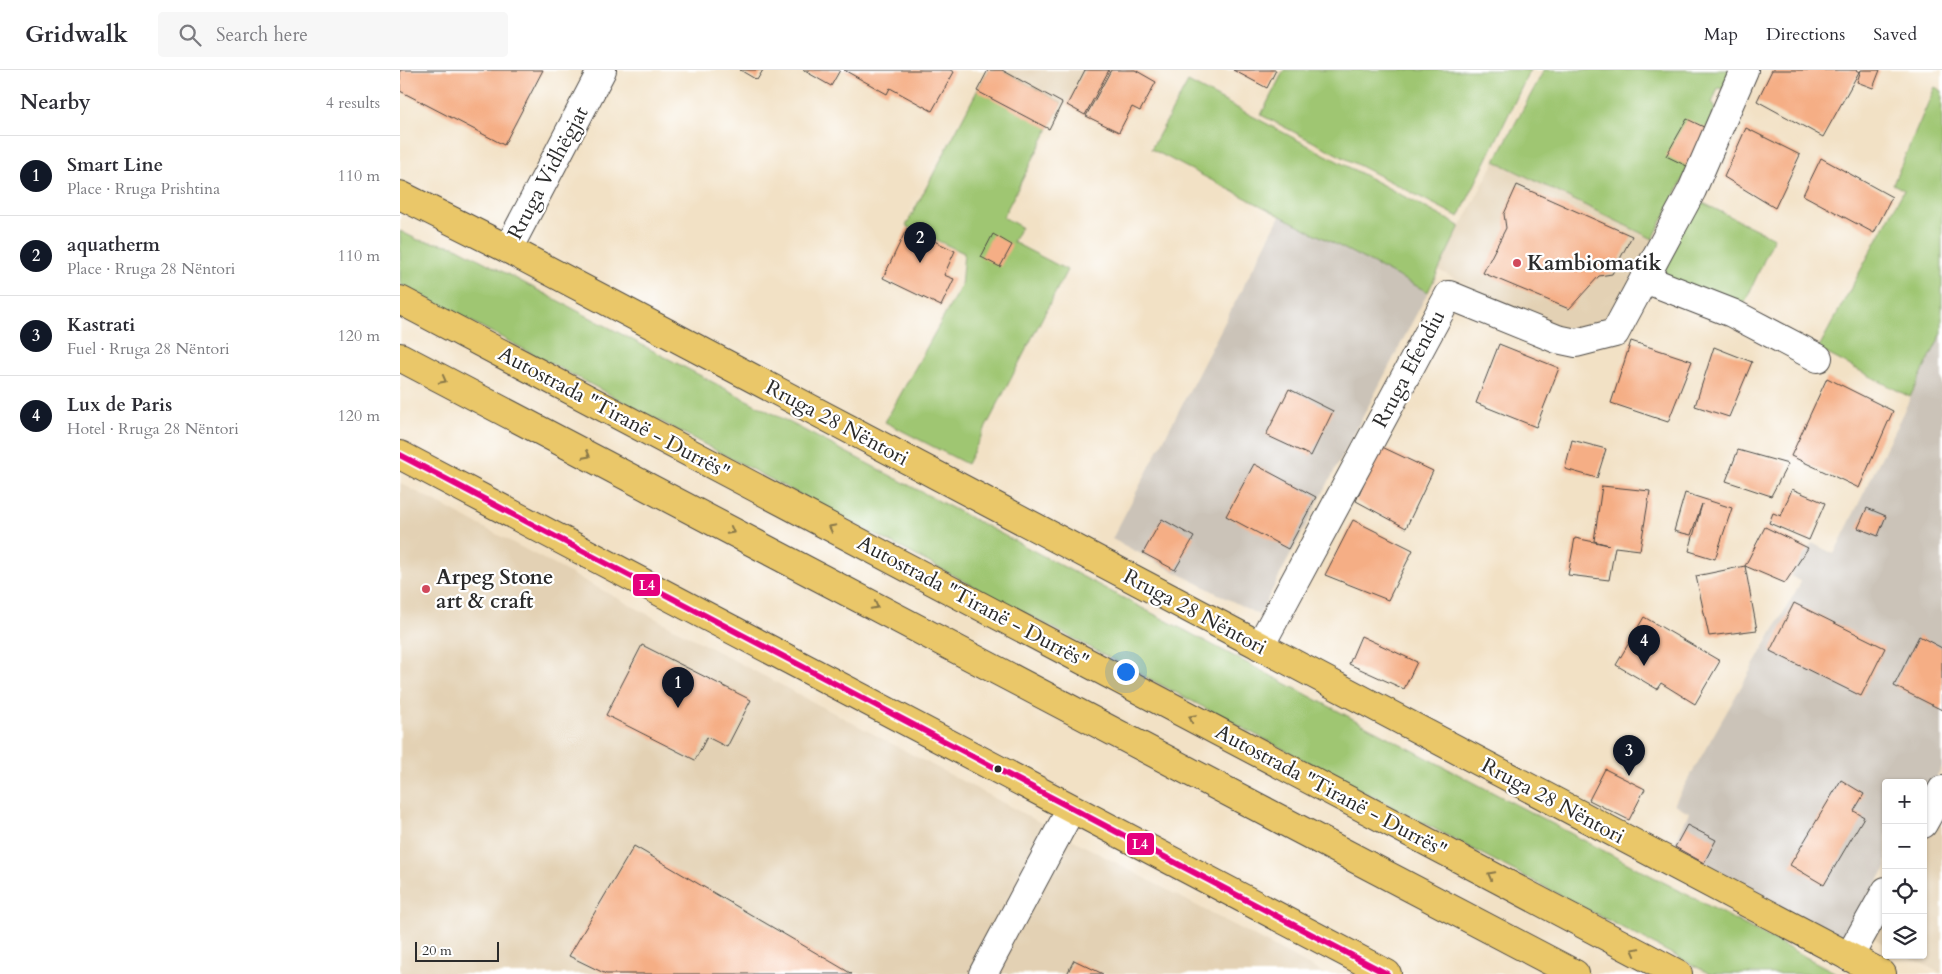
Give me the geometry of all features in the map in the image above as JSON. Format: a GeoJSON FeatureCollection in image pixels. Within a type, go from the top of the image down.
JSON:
{"type":"FeatureCollection","features":[{"type":"Feature","properties":{"kind":"main road","name":"Rruga 28 Nëntori"},"geometry":{"type":"LineString","coordinates":[[400,195],[508,249],[1882,974]]}},
{"type":"Feature","properties":{"kind":"main road","name":"Autostrada \"Tiranë - Durrës\""},"geometry":{"type":"LineString","coordinates":[[400,300],[1678,974]]}},
{"type":"Feature","properties":{"kind":"main road"},"geometry":{"type":"LineString","coordinates":[[400,357],[1575,974]]}},
{"type":"Feature","properties":{"kind":"main road"},"geometry":{"type":"LineString","coordinates":[[400,455],[1387,974]]}},
{"type":"Feature","properties":{"kind":"street","name":"Rruga Vidhëgjat"},"geometry":{"type":"LineString","coordinates":[[508,249],[602,70]]}},
{"type":"Feature","properties":{"kind":"street","name":"Rruga Efendiu"},"geometry":{"type":"LineString","coordinates":[[1260,646],[1450,294],[1557,339],[1576,343],[1597,340],[1615,333],[1692,190],[1744,70]]}},
{"type":"Feature","properties":{"kind":"street"},"geometry":{"type":"LineString","coordinates":[[1645,279],[1732,313],[1818,358]]}},
{"type":"Feature","properties":{"kind":"street"},"geometry":{"type":"LineString","coordinates":[[1927,817],[1942,790]]}},
{"type":"Feature","properties":{"kind":"street"},"geometry":{"type":"LineString","coordinates":[[983,974],[1071,809]]}},
{"type":"Feature","properties":{"kind":"street"},"geometry":{"type":"LineString","coordinates":[[1849,956],[1882,898]]}},
{"type":"Feature","properties":{"kind":"shaded area"},"geometry":{"type":"Polygon","coordinates":[[[1002,70],[1111,70],[1086,116],[1002,70]]]}},
{"type":"Feature","properties":{"kind":"shaded area"},"geometry":{"type":"Polygon","coordinates":[[[1495,161],[1653,239],[1616,310],[1601,323],[1570,331],[1526,314],[1438,270],[1495,161]]]}},
{"type":"Feature","properties":{"kind":"shaded area"},"geometry":{"type":"Polygon","coordinates":[[[1280,216],[1428,292],[1259,615],[1112,539],[1280,216]]]}},
{"type":"Feature","properties":{"kind":"shaded area"},"geometry":{"type":"Polygon","coordinates":[[[1942,333],[1942,767],[1927,794],[1927,779],[1882,779],[1882,874],[1842,939],[1673,847],[1689,812],[1674,804],[1801,582],[1791,576],[1812,543],[1834,554],[1942,333]]]}},
{"type":"Feature","properties":{"kind":"shaded area"},"geometry":{"type":"Polygon","coordinates":[[[400,483],[1028,816],[1325,974],[400,974],[400,483]]]}},
{"type":"Feature","properties":{"kind":"shaded area"},"geometry":{"type":"Polygon","coordinates":[[[1942,812],[1942,974],[1914,959],[1927,959],[1927,838],[1942,812]]]}},
{"type":"Feature","properties":{"kind":"shaded area"},"geometry":{"type":"Polygon","coordinates":[[[1882,918],[1882,943],[1871,937],[1882,918]]]}},
{"type":"Feature","properties":{"kind":"green space"},"geometry":{"type":"Polygon","coordinates":[[[988,70],[1002,70],[1062,103],[1003,217],[1021,227],[1013,242],[1067,270],[967,464],[885,422],[961,286],[964,253],[906,226],[988,70]]]}},
{"type":"Feature","properties":{"kind":"green space"},"geometry":{"type":"Polygon","coordinates":[[[1284,70],[1530,70],[1459,217],[1261,115],[1284,70]]]}},
{"type":"Feature","properties":{"kind":"green space"},"geometry":{"type":"Polygon","coordinates":[[[1544,70],[1734,70],[1726,89],[1718,88],[1712,103],[1715,110],[1708,129],[1653,239],[1495,161],[1544,70]]]}},
{"type":"Feature","properties":{"kind":"green space"},"geometry":{"type":"Polygon","coordinates":[[[1188,82],[1460,226],[1428,292],[1151,149],[1188,82]]]}},
{"type":"Feature","properties":{"kind":"green space"},"geometry":{"type":"Polygon","coordinates":[[[1935,87],[1942,91],[1942,333],[1910,397],[1818,349],[1904,190],[1893,184],[1935,87]]]}},
{"type":"Feature","properties":{"kind":"green space"},"geometry":{"type":"Polygon","coordinates":[[[1695,199],[1774,238],[1742,309],[1668,280],[1665,271],[1666,265],[1695,199]]]}},
{"type":"Feature","properties":{"kind":"green space"},"geometry":{"type":"Polygon","coordinates":[[[400,231],[418,240],[454,246],[1838,974],[1710,974],[400,284],[400,231]]]}},
{"type":"Feature","properties":{"kind":"building"},"geometry":{"type":"Polygon","coordinates":[[[400,70],[543,70],[504,145],[400,91],[400,70]]]}},
{"type":"Feature","properties":{"kind":"building"},"geometry":{"type":"Polygon","coordinates":[[[740,70],[763,70],[757,80],[740,70]]]}},
{"type":"Feature","properties":{"kind":"building"},"geometry":{"type":"Polygon","coordinates":[[[803,70],[840,70],[831,86],[803,70]]]}},
{"type":"Feature","properties":{"kind":"building"},"geometry":{"type":"Polygon","coordinates":[[[844,70],[950,70],[954,72],[932,111],[890,88],[887,94],[844,70]]]}},
{"type":"Feature","properties":{"kind":"building"},"geometry":{"type":"Polygon","coordinates":[[[988,70],[1002,70],[1062,103],[1049,129],[977,91],[988,70]]]}},
{"type":"Feature","properties":{"kind":"building"},"geometry":{"type":"Polygon","coordinates":[[[1085,70],[1109,70],[1085,115],[1067,105],[1085,70]]]}},
{"type":"Feature","properties":{"kind":"building"},"geometry":{"type":"Polygon","coordinates":[[[1111,70],[1135,70],[1156,82],[1140,111],[1132,107],[1119,132],[1086,116],[1111,70]]]}},
{"type":"Feature","properties":{"kind":"building"},"geometry":{"type":"Polygon","coordinates":[[[1233,70],[1276,70],[1267,88],[1233,70]]]}},
{"type":"Feature","properties":{"kind":"building"},"geometry":{"type":"Polygon","coordinates":[[[1772,70],[1856,70],[1859,72],[1823,137],[1757,101],[1772,70]]]}},
{"type":"Feature","properties":{"kind":"building"},"geometry":{"type":"Polygon","coordinates":[[[1861,70],[1880,70],[1873,88],[1857,82],[1861,70]]]}},
{"type":"Feature","properties":{"kind":"building"},"geometry":{"type":"Polygon","coordinates":[[[1687,119],[1708,129],[1689,167],[1666,156],[1687,119]]]}},
{"type":"Feature","properties":{"kind":"building"},"geometry":{"type":"Polygon","coordinates":[[[1746,128],[1800,155],[1775,208],[1724,177],[1746,128]]]}},
{"type":"Feature","properties":{"kind":"building"},"geometry":{"type":"Polygon","coordinates":[[[1821,158],[1892,197],[1874,233],[1803,195],[1821,158]]]}},
{"type":"Feature","properties":{"kind":"building"},"geometry":{"type":"Polygon","coordinates":[[[1517,185],[1632,236],[1612,274],[1599,276],[1569,309],[1483,273],[1506,228],[1504,214],[1517,185]]]}},
{"type":"Feature","properties":{"kind":"building"},"geometry":{"type":"Polygon","coordinates":[[[907,228],[955,251],[944,275],[954,279],[941,306],[883,278],[907,228]]]}},
{"type":"Feature","properties":{"kind":"building"},"geometry":{"type":"Polygon","coordinates":[[[993,234],[1012,245],[1000,267],[981,257],[993,234]]]}},
{"type":"Feature","properties":{"kind":"building"},"geometry":{"type":"Polygon","coordinates":[[[1631,341],[1692,361],[1668,422],[1611,403],[1631,341]]]}},
{"type":"Feature","properties":{"kind":"building"},"geometry":{"type":"Polygon","coordinates":[[[1499,344],[1559,368],[1536,427],[1476,403],[1499,344]]]}},
{"type":"Feature","properties":{"kind":"building"},"geometry":{"type":"Polygon","coordinates":[[[1714,347],[1752,362],[1729,417],[1695,406],[1714,347]]]}},
{"type":"Feature","properties":{"kind":"building"},"geometry":{"type":"Polygon","coordinates":[[[1827,378],[1893,411],[1859,488],[1791,456],[1827,378]]]}},
{"type":"Feature","properties":{"kind":"building"},"geometry":{"type":"Polygon","coordinates":[[[1289,389],[1333,411],[1311,456],[1266,435],[1289,389]]]}},
{"type":"Feature","properties":{"kind":"building"},"geometry":{"type":"Polygon","coordinates":[[[1572,440],[1606,449],[1597,478],[1565,469],[1572,440]]]}},
{"type":"Feature","properties":{"kind":"building"},"geometry":{"type":"Polygon","coordinates":[[[1380,446],[1433,471],[1406,528],[1356,501],[1380,446]]]}},
{"type":"Feature","properties":{"kind":"building"},"geometry":{"type":"Polygon","coordinates":[[[1738,450],[1788,464],[1771,496],[1726,481],[1738,450]]]}},
{"type":"Feature","properties":{"kind":"building"},"geometry":{"type":"Polygon","coordinates":[[[1254,464],[1316,497],[1288,549],[1226,516],[1254,464]]]}},
{"type":"Feature","properties":{"kind":"building"},"geometry":{"type":"Polygon","coordinates":[[[1602,486],[1650,491],[1640,550],[1615,547],[1609,580],[1568,575],[1575,538],[1609,545],[1594,541],[1602,486]]]}},
{"type":"Feature","properties":{"kind":"building"},"geometry":{"type":"Polygon","coordinates":[[[1792,489],[1825,503],[1809,540],[1769,523],[1773,513],[1781,516],[1792,489]]]}},
{"type":"Feature","properties":{"kind":"building"},"geometry":{"type":"Polygon","coordinates":[[[1685,493],[1732,508],[1715,559],[1689,551],[1702,504],[1691,535],[1674,531],[1685,493]]]}},
{"type":"Feature","properties":{"kind":"building"},"geometry":{"type":"Polygon","coordinates":[[[1867,508],[1886,516],[1878,536],[1858,528],[1867,508]]]}},
{"type":"Feature","properties":{"kind":"building"},"geometry":{"type":"Polygon","coordinates":[[[1162,519],[1194,537],[1175,570],[1143,553],[1162,519]]]}},
{"type":"Feature","properties":{"kind":"building"},"geometry":{"type":"Polygon","coordinates":[[[1353,520],[1413,550],[1388,600],[1325,575],[1353,520]]]}},
{"type":"Feature","properties":{"kind":"building"},"geometry":{"type":"Polygon","coordinates":[[[1765,527],[1808,548],[1785,583],[1745,566],[1765,527]]]}},
{"type":"Feature","properties":{"kind":"building"},"geometry":{"type":"Polygon","coordinates":[[[1745,566],[1757,630],[1709,636],[1696,576],[1745,566]]]}},
{"type":"Feature","properties":{"kind":"building"},"geometry":{"type":"Polygon","coordinates":[[[1794,603],[1885,648],[1861,696],[1770,651],[1794,603]]]}},
{"type":"Feature","properties":{"kind":"building"},"geometry":{"type":"Polygon","coordinates":[[[1644,617],[1720,661],[1695,704],[1661,683],[1657,689],[1616,665],[1644,617]]]}},
{"type":"Feature","properties":{"kind":"building"},"geometry":{"type":"Polygon","coordinates":[[[1361,636],[1417,662],[1404,689],[1349,664],[1361,636]]]}},
{"type":"Feature","properties":{"kind":"building"},"geometry":{"type":"Polygon","coordinates":[[[1919,636],[1942,648],[1942,710],[1894,686],[1919,636]]]}},
{"type":"Feature","properties":{"kind":"building"},"geometry":{"type":"Polygon","coordinates":[[[642,645],[751,700],[727,747],[707,737],[695,760],[606,715],[642,645]]]}},
{"type":"Feature","properties":{"kind":"building"},"geometry":{"type":"Polygon","coordinates":[[[1605,769],[1645,789],[1629,820],[1589,800],[1605,769]]]}},
{"type":"Feature","properties":{"kind":"building"},"geometry":{"type":"Polygon","coordinates":[[[1841,780],[1864,794],[1854,811],[1864,817],[1824,885],[1790,865],[1841,780]]]}},
{"type":"Feature","properties":{"kind":"building"},"geometry":{"type":"Polygon","coordinates":[[[1687,825],[1716,840],[1704,863],[1675,847],[1687,825]]]}},
{"type":"Feature","properties":{"kind":"building"},"geometry":{"type":"Polygon","coordinates":[[[634,846],[852,974],[606,974],[569,956],[634,846]]]}},
{"type":"Feature","properties":{"kind":"building"},"geometry":{"type":"Polygon","coordinates":[[[1074,960],[1103,974],[1067,974],[1074,960]]]}},
{"type":"Feature","properties":{"kind":"transit line","name":"L4"},"geometry":{"type":"LineString","coordinates":[[400,455],[1387,974]]}},
{"type":"Feature","properties":{"kind":"place","name":"aquatherm"},"geometry":{"type":"Point","coordinates":[920,263]}},
{"type":"Feature","properties":{"kind":"place","name":"Kambiomatik"},"geometry":{"type":"Point","coordinates":[1517,263]}},
{"type":"Feature","properties":{"kind":"place","name":"Arpeg Stone art & craft"},"geometry":{"type":"Point","coordinates":[426,589]}},
{"type":"Feature","properties":{"kind":"place","name":"Lux de Paris"},"geometry":{"type":"Point","coordinates":[1644,666]}},
{"type":"Feature","properties":{"kind":"place","name":"Smart Line"},"geometry":{"type":"Point","coordinates":[678,708]}},
{"type":"Feature","properties":{"kind":"place","name":"Kastrati"},"geometry":{"type":"Point","coordinates":[1629,776]}}]}
